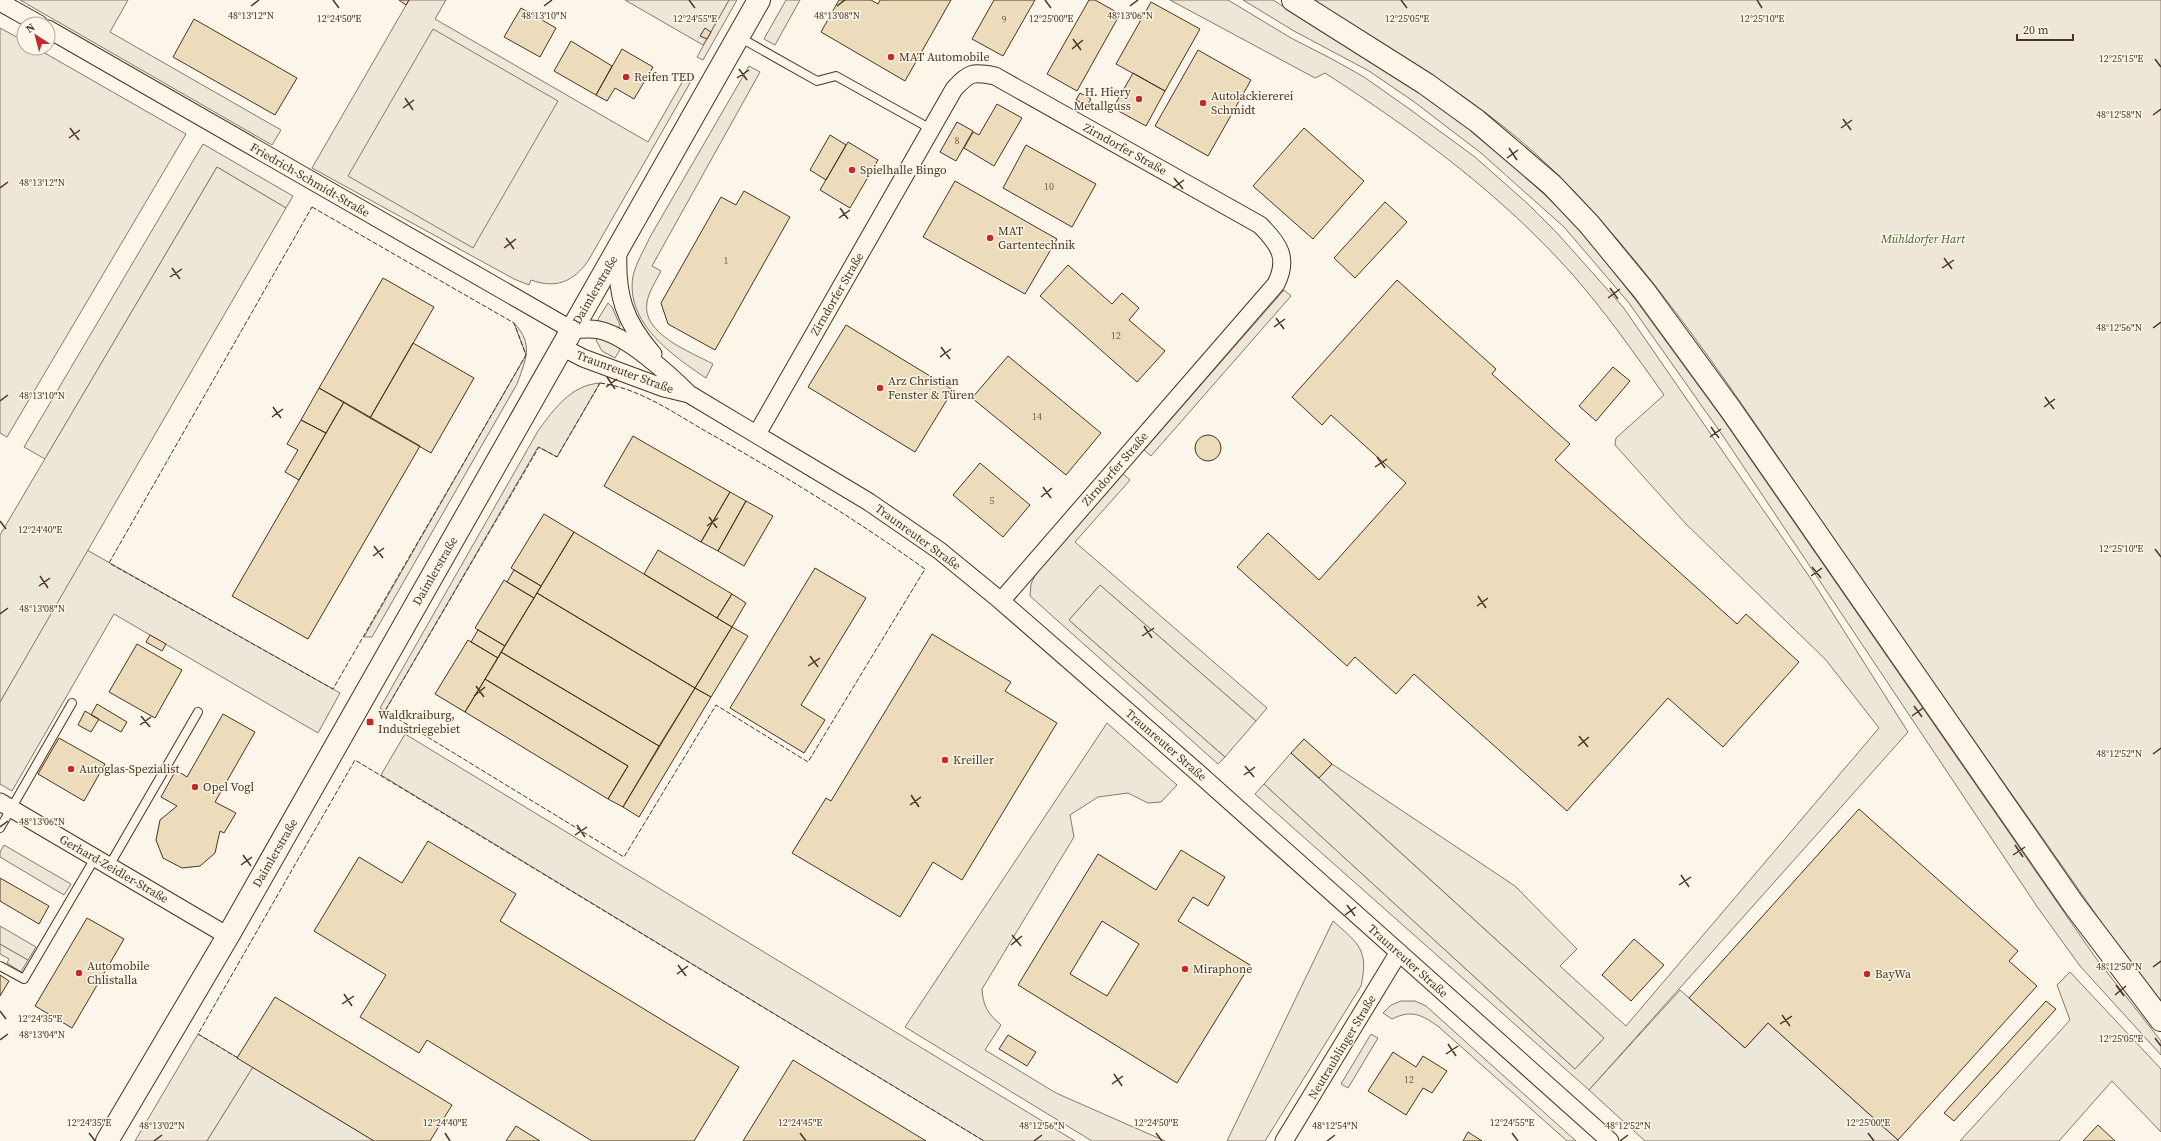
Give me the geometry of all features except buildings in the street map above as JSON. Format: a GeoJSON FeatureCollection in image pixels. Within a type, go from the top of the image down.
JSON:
{"type":"FeatureCollection","features":[{"type":"Feature","properties":{"kind":"main road","name":"Daimlerstraße"},"geometry":{"type":"LineString","coordinates":[[108,1141],[228,936],[759,0]]}},
{"type":"Feature","properties":{"kind":"main road"},"geometry":{"type":"LineString","coordinates":[[1292,0],[1426,84],[1477,121],[1552,185],[1589,224],[1645,292],[1727,404],[2074,905],[2161,1020]]}},
{"type":"Feature","properties":{"kind":"street"},"geometry":{"type":"LineString","coordinates":[[0,2],[25,16]]}},
{"type":"Feature","properties":{"kind":"street","name":"Friedrich-Schmidt-Straße"},"geometry":{"type":"LineString","coordinates":[[56,34],[567,338]]}},
{"type":"Feature","properties":{"kind":"street","name":"Zirndorfer Straße"},"geometry":{"type":"LineString","coordinates":[[757,434],[954,89],[965,77],[978,72],[995,76],[1260,225],[1279,248],[1282,261],[1282,272],[1276,284],[1002,601]]}},
{"type":"Feature","properties":{"kind":"street","name":"Traunreuter Straße"},"geometry":{"type":"LineString","coordinates":[[618,247],[617,276],[627,318],[642,342],[689,394],[869,502],[940,551],[1002,601],[1610,1141]]}},
{"type":"Feature","properties":{"kind":"street","name":"Traunreuter Straße"},"geometry":{"type":"LineString","coordinates":[[670,374],[612,334],[600,330],[567,338],[583,358],[664,388],[689,394]]}},
{"type":"Feature","properties":{"kind":"street","name":"Gerhard-Zeidler-Straße"},"geometry":{"type":"LineString","coordinates":[[6,805],[228,936]]}},
{"type":"Feature","properties":{"kind":"street","name":"Neutraublinger Straße"},"geometry":{"type":"LineString","coordinates":[[1284,1141],[1399,952]]}},
{"type":"Feature","properties":{"kind":"lane"},"geometry":{"type":"LineString","coordinates":[[738,37],[817,81],[836,76],[931,129]]}},
{"type":"Feature","properties":{"kind":"lane"},"geometry":{"type":"LineString","coordinates":[[0,828],[6,805],[72,703]]}},
{"type":"Feature","properties":{"kind":"lane"},"geometry":{"type":"LineString","coordinates":[[0,966],[24,980],[198,712]]}},
{"type":"Feature","properties":{"kind":"green space"},"geometry":{"type":"Polygon","coordinates":[[[409,0],[446,0],[435,19],[648,142],[684,79],[690,83],[588,261],[570,279],[563,282],[548,284],[531,280],[529,285],[514,279],[312,168],[409,0]]]}},
{"type":"Feature","properties":{"kind":"green space"},"geometry":{"type":"Polygon","coordinates":[[[729,0],[737,0],[703,60],[697,57],[729,0]]]}},
{"type":"Feature","properties":{"kind":"green space"},"geometry":{"type":"Polygon","coordinates":[[[786,0],[800,0],[775,45],[764,39],[786,0]]]}},
{"type":"Feature","properties":{"kind":"green space"},"geometry":{"type":"Polygon","coordinates":[[[1170,0],[1228,0],[1291,38],[1364,77],[1475,157],[1528,204],[1557,233],[1623,307],[1813,582],[1908,732],[1589,1090],[1255,794],[1264,784],[1575,1069],[1604,1038],[1319,778],[1332,764],[1515,886],[1577,949],[1560,966],[1626,1026],[1879,728],[1826,660],[1686,524],[1615,445],[1616,438],[1664,395],[1597,304],[1545,245],[1517,217],[1456,165],[1359,95],[1325,73],[1315,78],[1170,0]]]}},
{"type":"Feature","properties":{"kind":"green space"},"geometry":{"type":"Polygon","coordinates":[[[1243,0],[1273,0],[1420,93],[1471,129],[1518,169],[1582,231],[1635,299],[1722,418],[2095,957],[2161,1041],[2161,1055],[2080,966],[2038,908],[1723,436],[1629,303],[1564,227],[1481,153],[1413,101],[1369,71],[1294,31],[1243,0]]]}},
{"type":"Feature","properties":{"kind":"green space","name":"Mühldorfer Hart"},"geometry":{"type":"Polygon","coordinates":[[[1313,0],[2161,0],[2161,1001],[2125,956],[1879,605],[1711,360],[1676,312],[1601,221],[1561,178],[1504,127],[1442,82],[1313,0]]]}},
{"type":"Feature","properties":{"kind":"green space"},"geometry":{"type":"Polygon","coordinates":[[[0,28],[16,37],[16,56],[50,56],[186,134],[7,437],[0,433],[0,28]]]}},
{"type":"Feature","properties":{"kind":"green space"},"geometry":{"type":"Polygon","coordinates":[[[749,66],[760,72],[652,266],[661,271],[651,290],[647,302],[647,313],[652,324],[659,333],[681,348],[713,364],[706,378],[666,348],[644,323],[636,309],[632,293],[633,276],[638,261],[650,237],[749,66]]]}},
{"type":"Feature","properties":{"kind":"green space"},"geometry":{"type":"Polygon","coordinates":[[[203,144],[293,196],[286,208],[217,167],[45,459],[24,447],[203,144]]]}},
{"type":"Feature","properties":{"kind":"green space"},"geometry":{"type":"Polygon","coordinates":[[[1284,290],[1291,296],[1151,456],[1144,450],[1284,290]]]}},
{"type":"Feature","properties":{"kind":"green space"},"geometry":{"type":"Polygon","coordinates":[[[608,303],[612,307],[620,325],[618,329],[598,322],[598,319],[608,303]]]}},
{"type":"Feature","properties":{"kind":"green space"},"geometry":{"type":"Polygon","coordinates":[[[514,323],[524,338],[526,355],[514,323]]]}},
{"type":"Feature","properties":{"kind":"green space"},"geometry":{"type":"Polygon","coordinates":[[[599,337],[621,348],[615,358],[602,351],[596,340],[599,337]]]}},
{"type":"Feature","properties":{"kind":"green space"},"geometry":{"type":"Polygon","coordinates":[[[526,355],[517,384],[372,637],[364,637],[526,355]]]}},
{"type":"Feature","properties":{"kind":"green space"},"geometry":{"type":"Polygon","coordinates":[[[600,383],[557,457],[538,447],[385,711],[380,708],[538,431],[550,414],[572,393],[580,388],[600,383]]]}},
{"type":"Feature","properties":{"kind":"green space"},"geometry":{"type":"Polygon","coordinates":[[[1123,474],[1130,480],[1075,542],[1267,708],[1256,721],[1100,585],[1069,620],[1225,757],[1218,764],[1030,596],[1031,584],[1037,571],[1123,474]]]}},
{"type":"Feature","properties":{"kind":"green space"},"geometry":{"type":"Polygon","coordinates":[[[87,550],[340,693],[318,733],[114,614],[12,791],[0,784],[0,702],[87,550]]]}},
{"type":"Feature","properties":{"kind":"green space"},"geometry":{"type":"Polygon","coordinates":[[[1107,723],[1177,785],[1161,802],[1148,803],[1128,793],[1098,797],[1070,815],[1074,837],[982,989],[987,1009],[1001,1025],[985,1050],[1056,1093],[1165,1141],[1092,1141],[905,1027],[1107,723]]]}},
{"type":"Feature","properties":{"kind":"green space"},"geometry":{"type":"Polygon","coordinates":[[[1333,921],[1355,942],[1360,949],[1364,964],[1361,986],[1265,1141],[1227,1141],[1333,921]]]}},
{"type":"Feature","properties":{"kind":"green space"},"geometry":{"type":"Polygon","coordinates":[[[0,944],[28,960],[21,972],[7,963],[9,959],[0,954],[0,944]]]}},
{"type":"Feature","properties":{"kind":"green space"},"geometry":{"type":"Polygon","coordinates":[[[2070,972],[2161,1069],[2161,1132],[2112,1081],[2059,1141],[1960,1141],[2070,1020],[2057,985],[2070,972]]]}},
{"type":"Feature","properties":{"kind":"green space"},"geometry":{"type":"Polygon","coordinates":[[[1401,1001],[1415,1001],[1426,1006],[1576,1141],[1567,1141],[1433,1023],[1417,1015],[1405,1014],[1392,1019],[1383,1013],[1391,1005],[1401,1001]]]}},
{"type":"Feature","properties":{"kind":"green space"},"geometry":{"type":"Polygon","coordinates":[[[198,1034],[253,1067],[207,1141],[135,1141],[198,1034]]]}},
{"type":"Feature","properties":{"kind":"green space"},"geometry":{"type":"Polygon","coordinates":[[[1371,1034],[1378,1038],[1348,1088],[1341,1084],[1371,1034]]]}},
{"type":"Feature","properties":{"kind":"shaded area"},"geometry":{"type":"Polygon","coordinates":[[[20,0],[128,0],[110,32],[281,130],[272,145],[56,21],[56,16],[48,16],[20,0]]]}},
{"type":"Feature","properties":{"kind":"shaded area"},"geometry":{"type":"Polygon","coordinates":[[[625,0],[729,0],[703,45],[625,0]]]}},
{"type":"Feature","properties":{"kind":"shaded area"},"geometry":{"type":"Polygon","coordinates":[[[433,29],[558,101],[473,248],[348,176],[433,29]]]}},
{"type":"Feature","properties":{"kind":"shaded area"},"geometry":{"type":"Polygon","coordinates":[[[217,167],[286,208],[0,702],[0,535],[217,167]]]}},
{"type":"Feature","properties":{"kind":"shaded area"},"geometry":{"type":"Polygon","coordinates":[[[1100,585],[1256,721],[1225,757],[1069,620],[1100,585]]]}},
{"type":"Feature","properties":{"kind":"shaded area"},"geometry":{"type":"Polygon","coordinates":[[[405,734],[1075,1141],[984,1141],[381,775],[405,734]]]}},
{"type":"Feature","properties":{"kind":"shaded area"},"geometry":{"type":"Polygon","coordinates":[[[1291,753],[1604,1038],[1575,1069],[1264,784],[1291,753]]]}},
{"type":"Feature","properties":{"kind":"shaded area"},"geometry":{"type":"Polygon","coordinates":[[[4,845],[71,884],[64,895],[0,857],[0,852],[4,845]]]}},
{"type":"Feature","properties":{"kind":"shaded area"},"geometry":{"type":"Polygon","coordinates":[[[0,926],[36,947],[28,960],[0,944],[0,926]]]}},
{"type":"Feature","properties":{"kind":"shaded area"},"geometry":{"type":"Polygon","coordinates":[[[1680,990],[1745,1048],[1768,1023],[1899,1141],[1645,1141],[1589,1090],[1680,990]]]}},
{"type":"Feature","properties":{"kind":"shaded area"},"geometry":{"type":"Polygon","coordinates":[[[253,1067],[374,1141],[207,1141],[253,1067]]]}},
{"type":"Feature","properties":{"kind":"fence"},"geometry":{"type":"LineString","coordinates":[[312,207],[514,323],[526,355],[333,689],[109,563],[312,207]]}},
{"type":"Feature","properties":{"kind":"fence"},"geometry":{"type":"LineString","coordinates":[[600,383],[629,390],[669,409],[818,498],[872,532],[925,569],[808,762],[716,705],[624,857],[385,711],[539,447],[557,457],[600,383]]}},
{"type":"Feature","properties":{"kind":"fence"},"geometry":{"type":"LineString","coordinates":[[238,1058],[198,1034],[355,760],[984,1141]]}},
{"type":"Feature","properties":{"kind":"place","name":"MAT Automobile"},"geometry":{"type":"Point","coordinates":[891,57]}},
{"type":"Feature","properties":{"kind":"place","name":"Reifen TED"},"geometry":{"type":"Point","coordinates":[626,77]}},
{"type":"Feature","properties":{"kind":"place","name":"H. Hiery Metallguss"},"geometry":{"type":"Point","coordinates":[1139,99]}},
{"type":"Feature","properties":{"kind":"place","name":"Autolackiererei Schmidt"},"geometry":{"type":"Point","coordinates":[1203,103]}},
{"type":"Feature","properties":{"kind":"place","name":"Spielhalle Bingo"},"geometry":{"type":"Point","coordinates":[852,170]}},
{"type":"Feature","properties":{"kind":"place","name":"MAT Gartentechnik"},"geometry":{"type":"Point","coordinates":[990,238]}},
{"type":"Feature","properties":{"kind":"place","name":"Arz Christian Fenster & Türen"},"geometry":{"type":"Point","coordinates":[880,388]}},
{"type":"Feature","properties":{"kind":"place","name":"Waldkraiburg, Industriegebiet"},"geometry":{"type":"Point","coordinates":[370,722]}},
{"type":"Feature","properties":{"kind":"place","name":"Kreiller"},"geometry":{"type":"Point","coordinates":[945,760]}},
{"type":"Feature","properties":{"kind":"place","name":"Autoglas-Spezialist"},"geometry":{"type":"Point","coordinates":[71,769]}},
{"type":"Feature","properties":{"kind":"place","name":"Opel Vogl"},"geometry":{"type":"Point","coordinates":[195,787]}},
{"type":"Feature","properties":{"kind":"place","name":"Miraphone"},"geometry":{"type":"Point","coordinates":[1185,969]}},
{"type":"Feature","properties":{"kind":"place","name":"Automobile Chlistalla"},"geometry":{"type":"Point","coordinates":[79,973]}},
{"type":"Feature","properties":{"kind":"place","name":"BayWa"},"geometry":{"type":"Point","coordinates":[1867,974]}}]}
